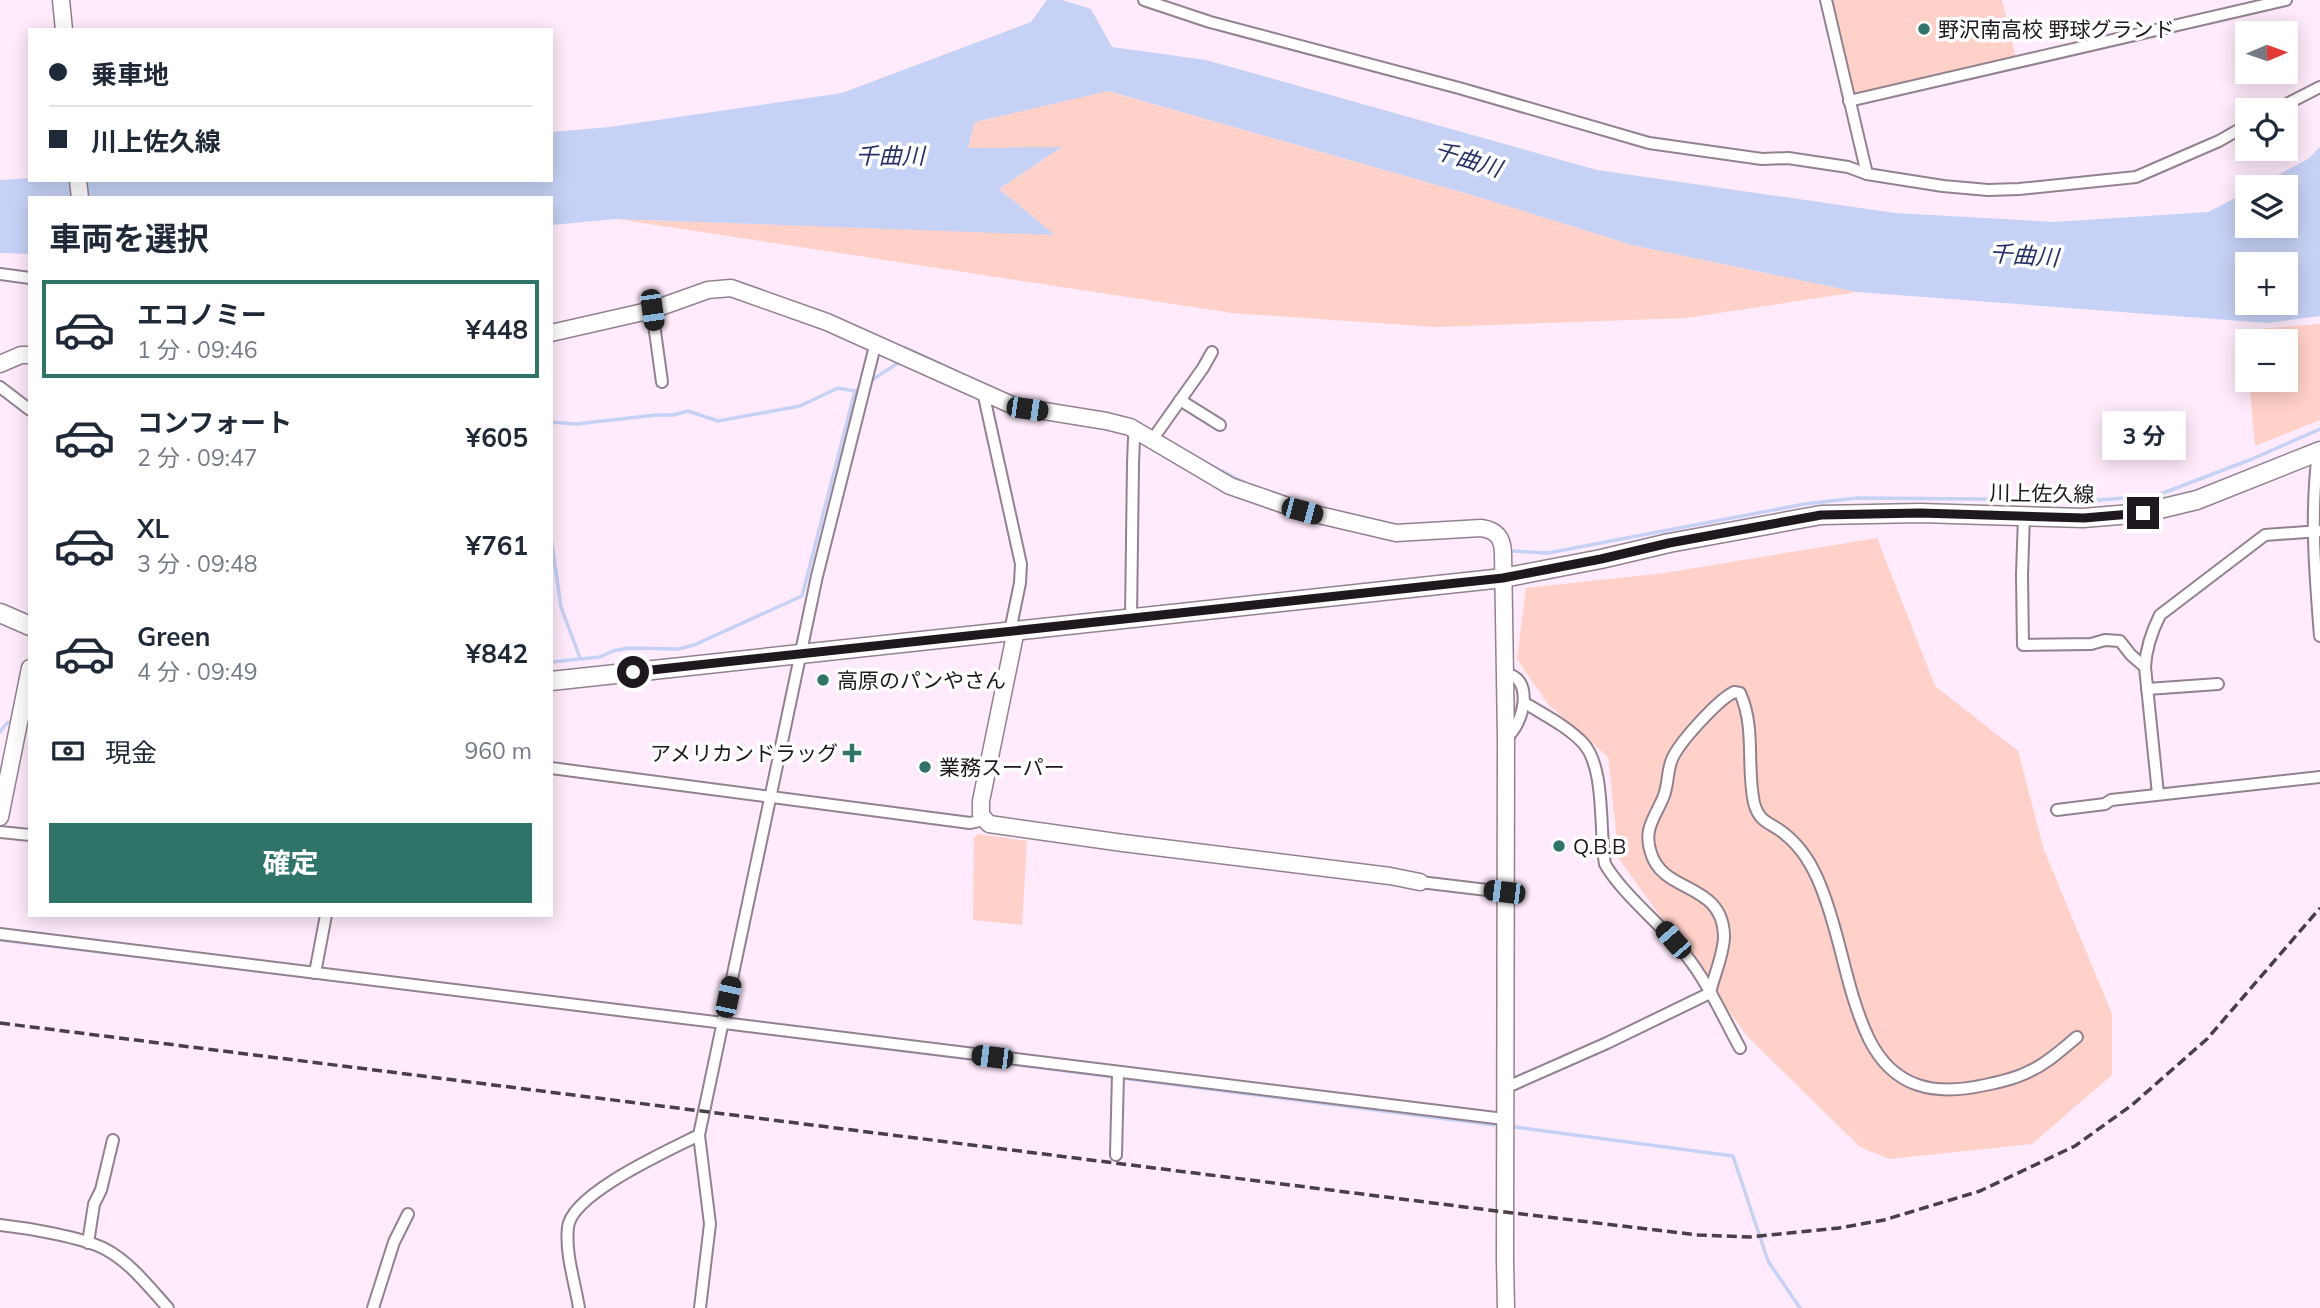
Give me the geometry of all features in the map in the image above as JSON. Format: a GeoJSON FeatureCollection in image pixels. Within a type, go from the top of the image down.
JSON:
{"type":"FeatureCollection","features":[{"type":"Feature","properties":{"kind":"main road","name":"川上佐久線"},"geometry":{"type":"LineString","coordinates":[[553,681],[1503,578],[1821,515],[1920,513],[2084,518],[2123,516],[2164,509],[2207,496],[2319,451]]}},
{"type":"Feature","properties":{"kind":"main road"},"geometry":{"type":"LineString","coordinates":[[0,613],[28,625]]}},
{"type":"Feature","properties":{"kind":"street"},"geometry":{"type":"LineString","coordinates":[[61,0],[64,24]]}},
{"type":"Feature","properties":{"kind":"street"},"geometry":{"type":"LineString","coordinates":[[1144,0],[1210,22],[1459,88],[1649,143],[1762,159],[1788,159],[1867,174],[1988,190],[2136,177],[2235,131]]}},
{"type":"Feature","properties":{"kind":"street"},"geometry":{"type":"LineString","coordinates":[[1826,0],[1867,174]]}},
{"type":"Feature","properties":{"kind":"street"},"geometry":{"type":"LineString","coordinates":[[1849,101],[2245,5],[2287,0]]}},
{"type":"Feature","properties":{"kind":"street"},"geometry":{"type":"LineString","coordinates":[[2298,98],[2320,86]]}},
{"type":"Feature","properties":{"kind":"street"},"geometry":{"type":"LineString","coordinates":[[0,274],[28,278]]}},
{"type":"Feature","properties":{"kind":"street"},"geometry":{"type":"LineString","coordinates":[[553,333],[652,310],[708,290],[731,288],[815,317],[876,342],[1014,406],[1105,421],[1145,436],[1230,486],[1302,511],[1396,533],[1481,528],[1491,529],[1501,539],[1506,738],[1506,1308]]}},
{"type":"Feature","properties":{"kind":"street"},"geometry":{"type":"LineString","coordinates":[[652,310],[662,382]]}},
{"type":"Feature","properties":{"kind":"street"},"geometry":{"type":"LineString","coordinates":[[701,1308],[710,1224],[699,1135],[817,576],[876,342]]}},
{"type":"Feature","properties":{"kind":"street"},"geometry":{"type":"LineString","coordinates":[[1130,618],[1134,438],[1145,436],[1180,400],[1212,352]]}},
{"type":"Feature","properties":{"kind":"street"},"geometry":{"type":"LineString","coordinates":[[0,364],[21,355],[28,355]]}},
{"type":"Feature","properties":{"kind":"street"},"geometry":{"type":"LineString","coordinates":[[0,387],[28,408]]}},
{"type":"Feature","properties":{"kind":"street"},"geometry":{"type":"LineString","coordinates":[[983,392],[1021,564],[1013,631],[981,801],[980,809],[984,820]]}},
{"type":"Feature","properties":{"kind":"street"},"geometry":{"type":"LineString","coordinates":[[1180,400],[1220,425]]}},
{"type":"Feature","properties":{"kind":"street"},"geometry":{"type":"LineString","coordinates":[[2319,451],[2313,491],[2320,636]]}},
{"type":"Feature","properties":{"kind":"street"},"geometry":{"type":"LineString","coordinates":[[2024,516],[2023,645],[2120,640],[2131,655],[2145,667]]}},
{"type":"Feature","properties":{"kind":"street"},"geometry":{"type":"LineString","coordinates":[[2158,794],[2145,667],[2153,630],[2160,615],[2264,535],[2316,531]]}},
{"type":"Feature","properties":{"kind":"street"},"geometry":{"type":"LineString","coordinates":[[1505,674],[1512,674],[1518,679],[1524,703],[1513,733],[1506,738]]}},
{"type":"Feature","properties":{"kind":"street"},"geometry":{"type":"LineString","coordinates":[[0,817],[28,678]]}},
{"type":"Feature","properties":{"kind":"street"},"geometry":{"type":"LineString","coordinates":[[2147,689],[2218,684]]}},
{"type":"Feature","properties":{"kind":"street"},"geometry":{"type":"LineString","coordinates":[[1505,1088],[1710,993],[1724,939],[1723,928],[1709,899],[1666,876],[1656,866],[1650,853],[1648,827],[1664,796],[1671,761],[1678,749],[1690,731],[1734,692],[1741,693],[1751,731],[1751,774],[1758,813],[1763,821],[1785,834],[1801,850],[1821,887],[1859,1013],[1870,1040],[1888,1066],[1912,1084],[1940,1091],[1965,1090],[2030,1072],[2077,1037]]}},
{"type":"Feature","properties":{"kind":"street"},"geometry":{"type":"LineString","coordinates":[[1524,703],[1571,732],[1591,754],[1596,776],[1605,864],[1612,876],[1660,924],[1687,956],[1740,1048]]}},
{"type":"Feature","properties":{"kind":"street"},"geometry":{"type":"LineString","coordinates":[[553,768],[970,823],[984,820],[994,825],[1504,892]]}},
{"type":"Feature","properties":{"kind":"street"},"geometry":{"type":"LineString","coordinates":[[2057,810],[2105,804],[2111,800],[2320,776]]}},
{"type":"Feature","properties":{"kind":"street"},"geometry":{"type":"LineString","coordinates":[[0,832],[28,835]]}},
{"type":"Feature","properties":{"kind":"street"},"geometry":{"type":"LineString","coordinates":[[315,973],[326,917]]}},
{"type":"Feature","properties":{"kind":"street"},"geometry":{"type":"LineString","coordinates":[[0,934],[722,1023],[1118,1076],[1504,1119]]}},
{"type":"Feature","properties":{"kind":"street"},"geometry":{"type":"LineString","coordinates":[[1116,1155],[1118,1076]]}},
{"type":"Feature","properties":{"kind":"street"},"geometry":{"type":"LineString","coordinates":[[579,1308],[569,1258],[568,1231],[572,1215],[597,1191],[615,1179],[699,1135]]}},
{"type":"Feature","properties":{"kind":"street"},"geometry":{"type":"LineString","coordinates":[[88,1243],[94,1204],[101,1189],[113,1140]]}},
{"type":"Feature","properties":{"kind":"street"},"geometry":{"type":"LineString","coordinates":[[373,1308],[394,1242],[408,1214]]}},
{"type":"Feature","properties":{"kind":"street"},"geometry":{"type":"LineString","coordinates":[[0,1225],[105,1249],[136,1273],[168,1308]]}},
{"type":"Feature","properties":{"kind":"shaded area","name":"野沢南高校 野球グランド"},"geometry":{"type":"Polygon","coordinates":[[[1832,0],[2002,0],[2016,58],[1854,96],[1832,0]]]}},
{"type":"Feature","properties":{"kind":"shaded area"},"geometry":{"type":"Polygon","coordinates":[[[1107,91],[1482,198],[1632,245],[1857,292],[1686,318],[1435,327],[1232,313],[617,219],[1053,234],[999,189],[1061,148],[967,148],[975,122],[1107,91]]]}},
{"type":"Feature","properties":{"kind":"shaded area"},"geometry":{"type":"Polygon","coordinates":[[[2320,324],[2320,420],[2255,446],[2250,392],[2298,392],[2298,329],[2257,329],[2320,324]]]}},
{"type":"Feature","properties":{"kind":"shaded area"},"geometry":{"type":"Polygon","coordinates":[[[1877,538],[1935,686],[2018,751],[2044,850],[2112,1014],[2112,1075],[2032,1144],[1890,1159],[1860,1147],[1747,1036],[1619,859],[1608,757],[1548,704],[1517,659],[1526,588],[1665,573],[1877,538]]]}},
{"type":"Feature","properties":{"kind":"shaded area"},"geometry":{"type":"Polygon","coordinates":[[[978,834],[1027,841],[1022,925],[973,920],[974,839],[978,834]]]}},
{"type":"Feature","properties":{"kind":"water","name":"千曲川"},"geometry":{"type":"Polygon","coordinates":[[[1047,0],[1062,0],[1091,9],[1112,47],[1206,60],[1597,170],[1895,213],[2054,222],[2208,212],[2235,198],[2235,238],[2298,238],[2298,175],[2278,175],[2308,159],[2320,147],[2320,316],[2268,323],[1857,292],[1632,245],[1482,198],[1108,91],[975,122],[968,148],[1062,147],[999,189],[1055,235],[617,219],[553,225],[553,196],[28,196],[28,254],[0,253],[0,180],[553,182],[553,132],[610,127],[842,93],[1031,22],[1047,0]]]}},
{"type":"Feature","properties":{"kind":"waterway"},"geometry":{"type":"LineString","coordinates":[[905,351],[906,348],[956,371]]}},
{"type":"Feature","properties":{"kind":"waterway"},"geometry":{"type":"LineString","coordinates":[[869,382],[901,361]]}},
{"type":"Feature","properties":{"kind":"waterway"},"geometry":{"type":"LineString","coordinates":[[553,662],[600,657],[628,648],[678,649],[694,645],[802,596],[855,391],[863,386]]}},
{"type":"Feature","properties":{"kind":"waterway"},"geometry":{"type":"LineString","coordinates":[[553,422],[576,424],[673,415],[688,411],[718,421],[800,406],[838,388],[855,391]]}},
{"type":"Feature","properties":{"kind":"waterway"},"geometry":{"type":"LineString","coordinates":[[1007,395],[1023,400]]}},
{"type":"Feature","properties":{"kind":"waterway"},"geometry":{"type":"LineString","coordinates":[[1100,412],[1126,419]]}},
{"type":"Feature","properties":{"kind":"waterway"},"geometry":{"type":"LineString","coordinates":[[1513,551],[1548,553],[1805,504],[1857,498],[2100,500],[2158,495],[2252,459],[2320,429]]}},
{"type":"Feature","properties":{"kind":"waterway"},"geometry":{"type":"LineString","coordinates":[[1195,457],[1247,484]]}},
{"type":"Feature","properties":{"kind":"waterway"},"geometry":{"type":"LineString","coordinates":[[553,551],[561,607],[580,658]]}},
{"type":"Feature","properties":{"kind":"waterway"},"geometry":{"type":"LineString","coordinates":[[0,732],[7,723],[15,721]]}},
{"type":"Feature","properties":{"kind":"waterway"},"geometry":{"type":"LineString","coordinates":[[0,940],[332,980]]}},
{"type":"Feature","properties":{"kind":"waterway"},"geometry":{"type":"LineString","coordinates":[[739,1030],[1494,1125]]}},
{"type":"Feature","properties":{"kind":"waterway"},"geometry":{"type":"LineString","coordinates":[[1514,1127],[1733,1156],[1768,1261],[1800,1308]]}},
{"type":"Feature","properties":{"kind":"railway"},"geometry":{"type":"LineString","coordinates":[[0,1023],[1505,1212],[1698,1235],[1750,1237],[1839,1228],[1884,1220],[1980,1191],[2075,1146],[2132,1105],[2207,1039],[2320,908]]}},
{"type":"Feature","properties":{"kind":"place","name":"野沢南高校 野球グランド"},"geometry":{"type":"Point","coordinates":[1924,29]}},
{"type":"Feature","properties":{"kind":"place","name":"高原のパンやさん"},"geometry":{"type":"Point","coordinates":[823,680]}},
{"type":"Feature","properties":{"kind":"place","name":"アメリカンドラッグ"},"geometry":{"type":"Point","coordinates":[852,753]}},
{"type":"Feature","properties":{"kind":"place","name":"業務スーパー"},"geometry":{"type":"Point","coordinates":[925,767]}},
{"type":"Feature","properties":{"kind":"place","name":"Q.B.B"},"geometry":{"type":"Point","coordinates":[1559,846]}},
{"type":"Feature","properties":{"kind":"route"},"geometry":{"type":"LineString","coordinates":[[633,672],[1503,578],[1821,515],[1920,513],[2084,518],[2143,513]]}}]}
